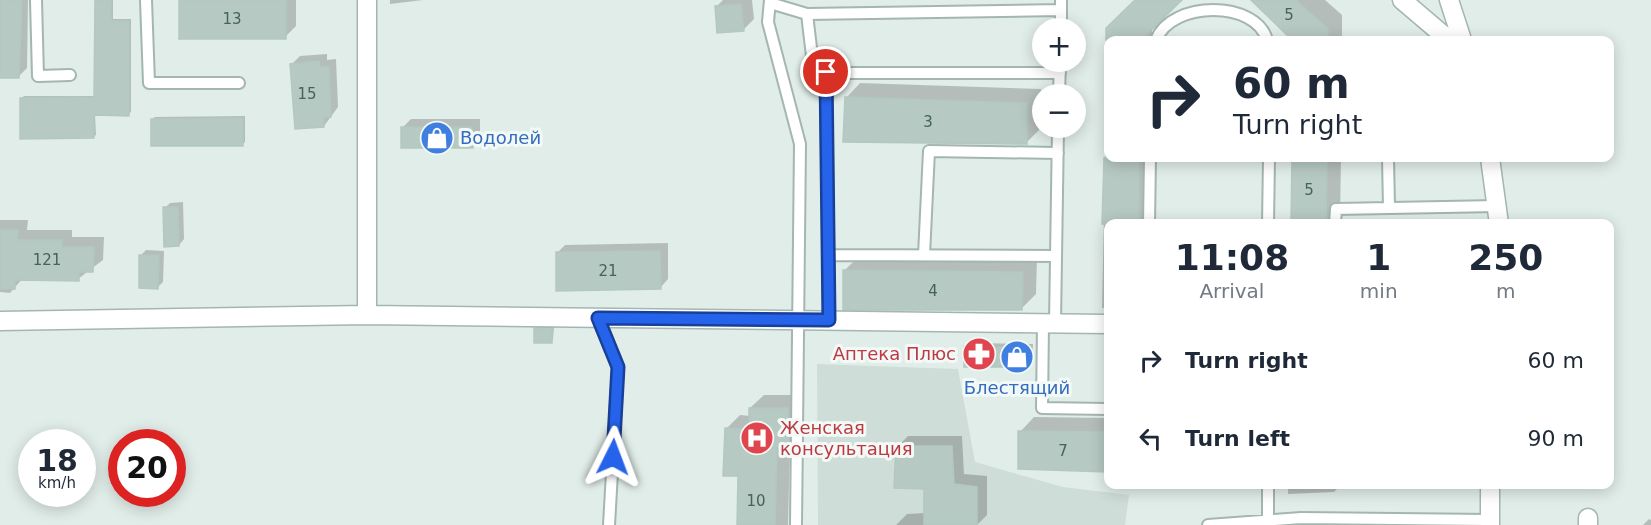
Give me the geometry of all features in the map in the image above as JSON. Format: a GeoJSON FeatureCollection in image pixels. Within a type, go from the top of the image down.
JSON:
{"type":"FeatureCollection","features":[{"type":"Feature","properties":{"kind":"street"},"geometry":{"type":"LineString","coordinates":[[367,0],[367,315]]}},
{"type":"Feature","properties":{"kind":"street"},"geometry":{"type":"LineString","coordinates":[[1402,0],[1444,36]]}},
{"type":"Feature","properties":{"kind":"street"},"geometry":{"type":"LineString","coordinates":[[1449,0],[1461,36]]}},
{"type":"Feature","properties":{"kind":"street"},"geometry":{"type":"LineString","coordinates":[[1491,162],[1498,215]]}},
{"type":"Feature","properties":{"kind":"street"},"geometry":{"type":"LineString","coordinates":[[0,321],[367,315],[1104,324]]}},
{"type":"Feature","properties":{"kind":"street"},"geometry":{"type":"LineString","coordinates":[[1490,489],[1490,523]]}},
{"type":"Feature","properties":{"kind":"lane"},"geometry":{"type":"LineString","coordinates":[[36,0],[38,76],[70,75]]}},
{"type":"Feature","properties":{"kind":"lane"},"geometry":{"type":"LineString","coordinates":[[146,0],[149,82],[239,83]]}},
{"type":"Feature","properties":{"kind":"lane"},"geometry":{"type":"LineString","coordinates":[[796,525],[800,320],[800,144],[768,22],[770,1],[807,14],[1061,5]]}},
{"type":"Feature","properties":{"kind":"lane"},"geometry":{"type":"LineString","coordinates":[[1158,36],[1176,14],[1193,9],[1228,8],[1247,15],[1264,30],[1266,36]]}},
{"type":"Feature","properties":{"kind":"lane"},"geometry":{"type":"LineString","coordinates":[[807,14],[814,73],[1032,68]]}},
{"type":"Feature","properties":{"kind":"lane"},"geometry":{"type":"LineString","coordinates":[[826,72],[829,320]]}},
{"type":"Feature","properties":{"kind":"lane"},"geometry":{"type":"LineString","coordinates":[[1058,138],[1056,256],[1042,408],[1104,409]]}},
{"type":"Feature","properties":{"kind":"lane"},"geometry":{"type":"LineString","coordinates":[[924,255],[929,151],[1058,153]]}},
{"type":"Feature","properties":{"kind":"lane"},"geometry":{"type":"LineString","coordinates":[[1149,219],[1150,162]]}},
{"type":"Feature","properties":{"kind":"lane"},"geometry":{"type":"LineString","coordinates":[[1268,219],[1269,162]]}},
{"type":"Feature","properties":{"kind":"lane"},"geometry":{"type":"LineString","coordinates":[[1388,162],[1389,208]]}},
{"type":"Feature","properties":{"kind":"lane"},"geometry":{"type":"LineString","coordinates":[[1335,219],[1336,209],[1389,208],[1498,215]]}},
{"type":"Feature","properties":{"kind":"lane"},"geometry":{"type":"LineString","coordinates":[[828,255],[1056,256]]}},
{"type":"Feature","properties":{"kind":"lane"},"geometry":{"type":"LineString","coordinates":[[598,318],[618,367],[609,525]]}},
{"type":"Feature","properties":{"kind":"lane"},"geometry":{"type":"LineString","coordinates":[[1268,489],[1268,519]]}},
{"type":"Feature","properties":{"kind":"lane"},"geometry":{"type":"LineString","coordinates":[[1208,525],[1268,519],[1490,523]]}},
{"type":"Feature","properties":{"kind":"shaded area"},"geometry":{"type":"Polygon","coordinates":[[[817,364],[958,369],[975,462],[1063,487],[1129,495],[1125,525],[818,525],[817,364]]]}},
{"type":"Feature","properties":{"kind":"building"},"geometry":{"type":"Polygon","coordinates":[[[0,0],[22,0],[19,78],[0,78],[0,0]]]}},
{"type":"Feature","properties":{"kind":"building"},"geometry":{"type":"Polygon","coordinates":[[[95,0],[111,0],[111,21],[129,21],[129,116],[94,115],[94,138],[20,139],[20,98],[94,97],[95,0]]]}},
{"type":"Feature","properties":{"kind":"building"},"geometry":{"type":"Polygon","coordinates":[[[179,0],[286,0],[286,39],[179,39],[179,0]]]}},
{"type":"Feature","properties":{"kind":"building"},"geometry":{"type":"Polygon","coordinates":[[[1135,0],[1182,0],[1145,36],[1106,36],[1106,28],[1135,0]]]}},
{"type":"Feature","properties":{"kind":"building"},"geometry":{"type":"Polygon","coordinates":[[[1251,0],[1296,0],[1328,29],[1328,36],[1288,36],[1251,0]]]}},
{"type":"Feature","properties":{"kind":"building"},"geometry":{"type":"Polygon","coordinates":[[[741,4],[744,31],[717,33],[715,6],[741,4]]]}},
{"type":"Feature","properties":{"kind":"building"},"geometry":{"type":"Polygon","coordinates":[[[319,61],[320,67],[329,67],[331,117],[324,117],[324,127],[295,129],[290,64],[319,61]]]}},
{"type":"Feature","properties":{"kind":"building"},"geometry":{"type":"Polygon","coordinates":[[[845,97],[1027,103],[1027,144],[843,142],[845,97]]]}},
{"type":"Feature","properties":{"kind":"building"},"geometry":{"type":"Polygon","coordinates":[[[243,118],[243,146],[151,146],[151,119],[243,118]]]}},
{"type":"Feature","properties":{"kind":"building","name":"Водолей"},"geometry":{"type":"Polygon","coordinates":[[[401,127],[472,127],[473,148],[401,148],[401,127]]]}},
{"type":"Feature","properties":{"kind":"building"},"geometry":{"type":"Polygon","coordinates":[[[1104,158],[1104,162],[1139,162],[1139,219],[1104,219],[1104,224],[1102,224],[1104,158]]]}},
{"type":"Feature","properties":{"kind":"building"},"geometry":{"type":"Polygon","coordinates":[[[1292,162],[1327,162],[1326,219],[1291,219],[1292,162]]]}},
{"type":"Feature","properties":{"kind":"building"},"geometry":{"type":"Polygon","coordinates":[[[163,207],[178,207],[179,246],[164,247],[163,207]]]}},
{"type":"Feature","properties":{"kind":"building"},"geometry":{"type":"Polygon","coordinates":[[[0,230],[18,230],[17,240],[62,240],[62,247],[94,247],[93,272],[79,272],[79,281],[15,280],[15,289],[0,289],[0,230]]]}},
{"type":"Feature","properties":{"kind":"building"},"geometry":{"type":"Polygon","coordinates":[[[660,251],[661,289],[556,291],[556,252],[660,251]]]}},
{"type":"Feature","properties":{"kind":"building"},"geometry":{"type":"Polygon","coordinates":[[[139,255],[159,255],[158,289],[139,288],[139,255]]]}},
{"type":"Feature","properties":{"kind":"building"},"geometry":{"type":"Polygon","coordinates":[[[843,270],[1023,272],[1022,310],[843,310],[843,270]]]}},
{"type":"Feature","properties":{"kind":"building"},"geometry":{"type":"Polygon","coordinates":[[[534,328],[552,328],[552,343],[534,343],[534,328]]]}},
{"type":"Feature","properties":{"kind":"building"},"geometry":{"type":"Polygon","coordinates":[[[964,346],[1029,348],[1028,367],[964,367],[964,346]]]}},
{"type":"Feature","properties":{"kind":"building","name":"Женская консультация"},"geometry":{"type":"Polygon","coordinates":[[[749,408],[788,408],[789,447],[777,448],[775,525],[737,525],[738,476],[723,476],[725,428],[749,429],[749,408]]]}},
{"type":"Feature","properties":{"kind":"building"},"geometry":{"type":"Polygon","coordinates":[[[1018,431],[1104,432],[1104,472],[1018,469],[1018,431]]]}},
{"type":"Feature","properties":{"kind":"building"},"geometry":{"type":"Polygon","coordinates":[[[896,446],[952,446],[954,484],[977,487],[977,525],[924,525],[924,489],[894,488],[896,446]]]}},
{"type":"Feature","properties":{"kind":"place","name":"Водолей"},"geometry":{"type":"Point","coordinates":[437,138]}},
{"type":"Feature","properties":{"kind":"place","name":"Аптека Плюс"},"geometry":{"type":"Point","coordinates":[979,354]}},
{"type":"Feature","properties":{"kind":"place","name":"Блестящий"},"geometry":{"type":"Point","coordinates":[1017,357]}},
{"type":"Feature","properties":{"kind":"place","name":"Женская консультация"},"geometry":{"type":"Point","coordinates":[757,438]}},
{"type":"Feature","properties":{"kind":"route"},"geometry":{"type":"LineString","coordinates":[[613,457],[618,367],[598,318],[829,320],[826,72]]}}]}
